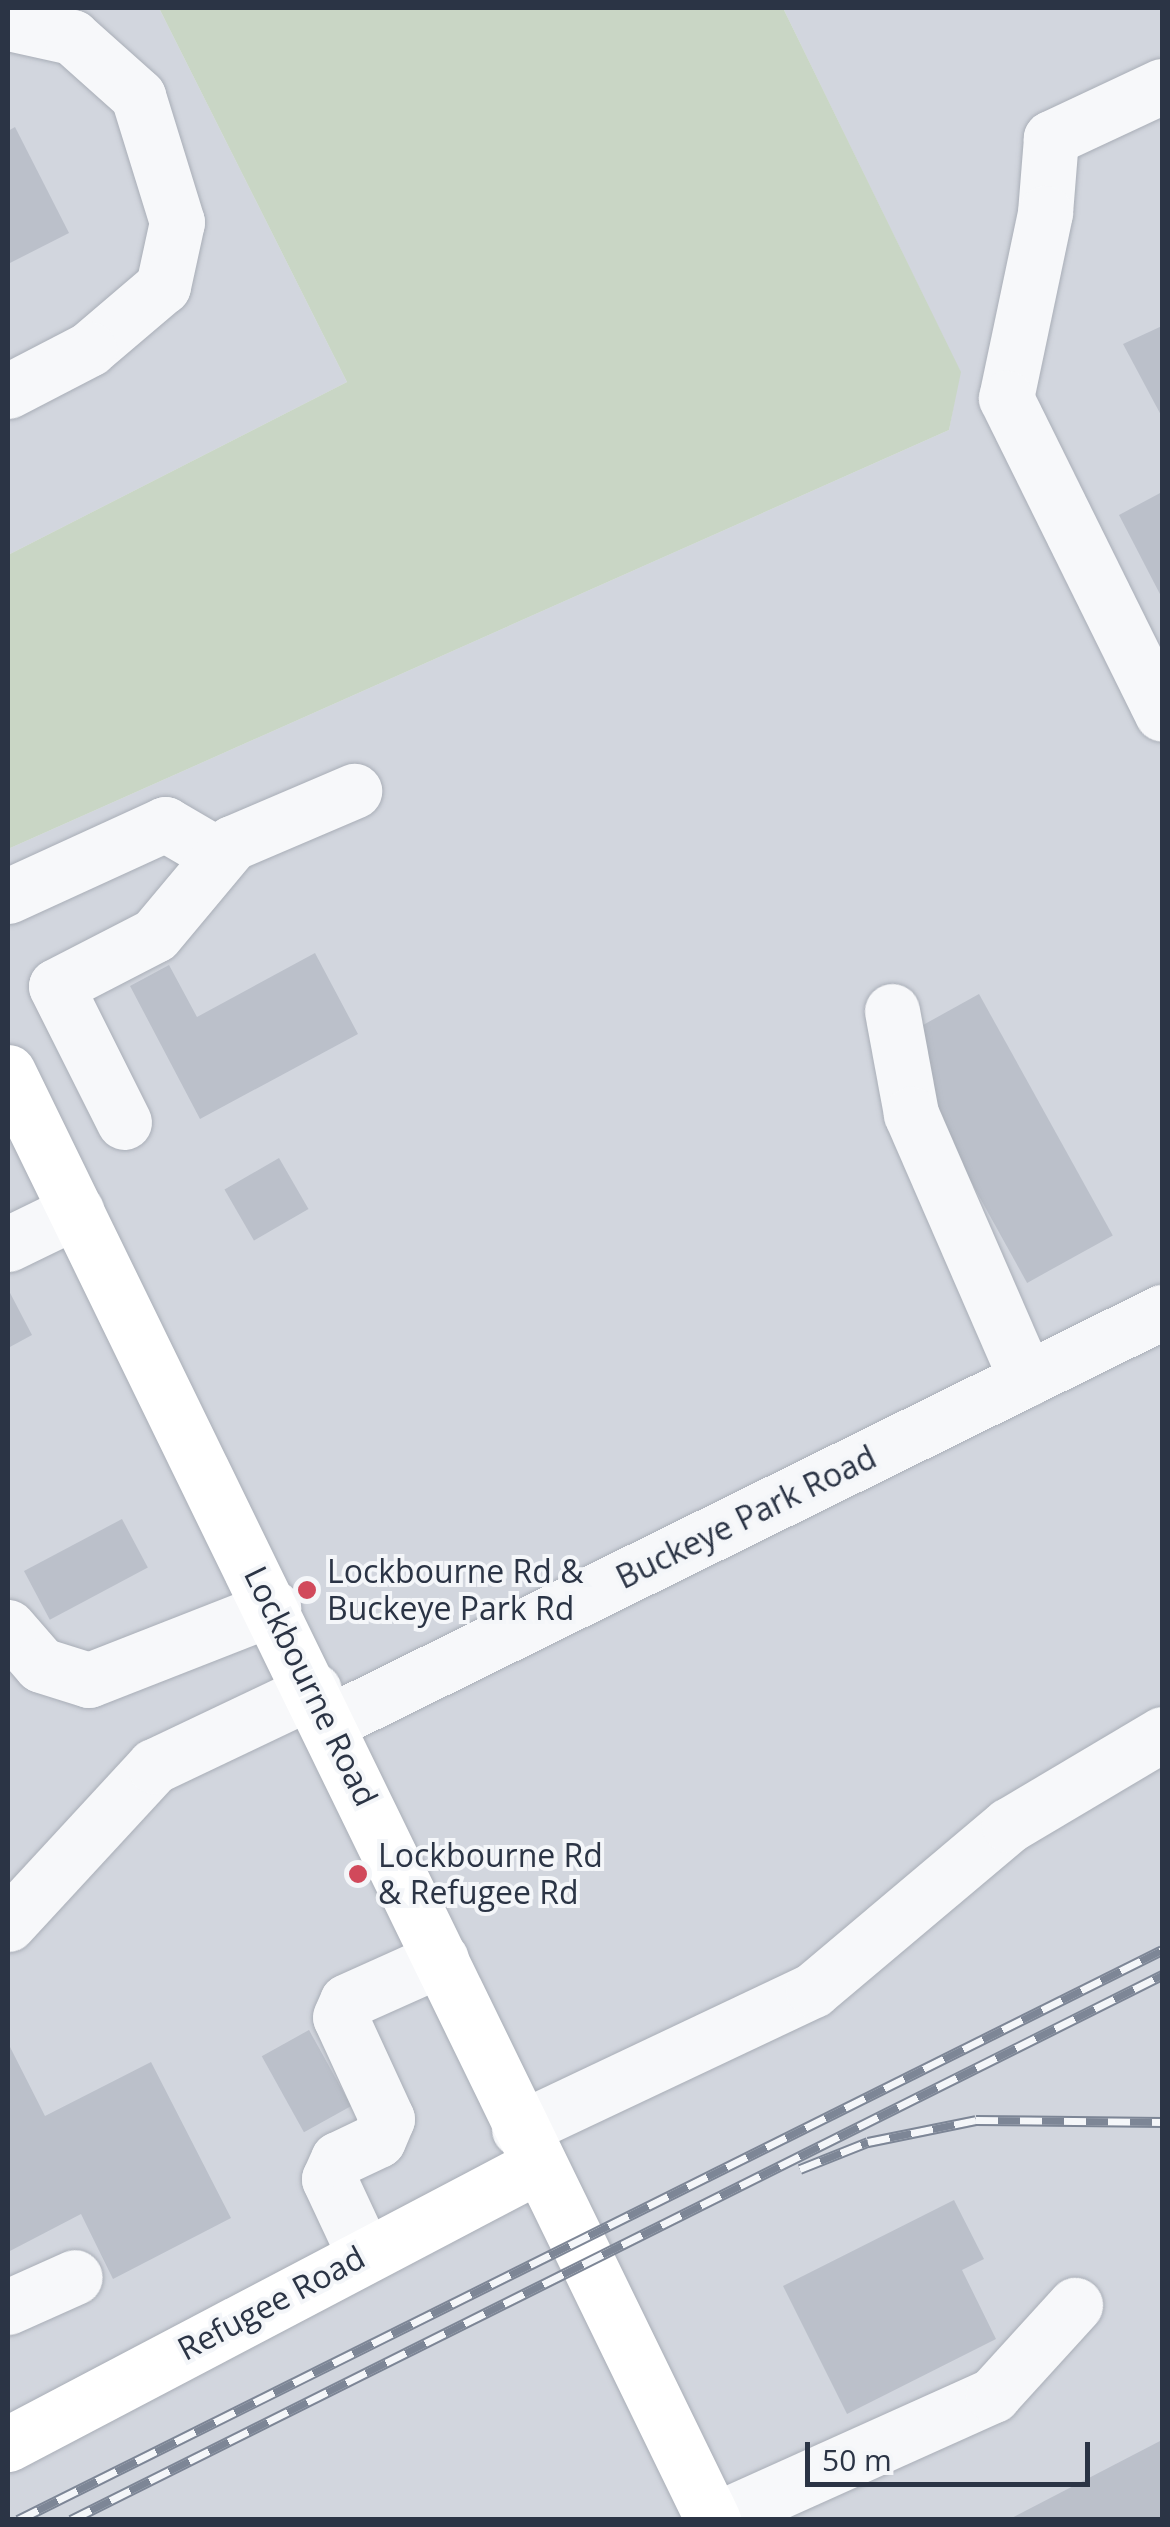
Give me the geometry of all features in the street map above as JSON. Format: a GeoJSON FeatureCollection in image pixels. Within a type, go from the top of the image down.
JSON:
{"type":"FeatureCollection","features":[{"type":"Feature","properties":{"kind":"main road","name":"Lockbourne Road"},"geometry":{"type":"LineString","coordinates":[[8,1072],[322,1706],[528,2147],[714,2520]]}},
{"type":"Feature","properties":{"kind":"main road","name":"Refugee Road"},"geometry":{"type":"LineString","coordinates":[[8,2444],[364,2254],[528,2147]]}},
{"type":"Feature","properties":{"kind":"street"},"geometry":{"type":"LineString","coordinates":[[8,23],[72,37],[138,96],[176,222],[163,286],[88,348],[8,392]]}},
{"type":"Feature","properties":{"kind":"street"},"geometry":{"type":"LineString","coordinates":[[1162,86],[1051,138],[1006,398],[1162,714]]}},
{"type":"Feature","properties":{"kind":"street"},"geometry":{"type":"LineString","coordinates":[[124,1122],[56,986],[155,936],[218,855],[354,791]]}},
{"type":"Feature","properties":{"kind":"street"},"geometry":{"type":"LineString","coordinates":[[8,896],[165,824],[218,855]]}},
{"type":"Feature","properties":{"kind":"street"},"geometry":{"type":"LineString","coordinates":[[892,1011],[912,1114],[1026,1379]]}},
{"type":"Feature","properties":{"kind":"street"},"geometry":{"type":"LineString","coordinates":[[8,1244],[76,1211]]}},
{"type":"Feature","properties":{"kind":"street","name":"Buckeye Park Road"},"geometry":{"type":"LineString","coordinates":[[8,1924],[154,1766],[322,1706],[1162,1312]]}},
{"type":"Feature","properties":{"kind":"street"},"geometry":{"type":"LineString","coordinates":[[8,1627],[41,1665],[89,1680],[273,1608]]}},
{"type":"Feature","properties":{"kind":"street"},"geometry":{"type":"LineString","coordinates":[[528,2147],[814,1990],[1010,1825],[1162,1734]]}},
{"type":"Feature","properties":{"kind":"street"},"geometry":{"type":"LineString","coordinates":[[364,2254],[329,2180],[338,2160],[378,2140],[387,2119],[340,2017],[348,2001],[440,1959]]}},
{"type":"Feature","properties":{"kind":"street"},"geometry":{"type":"LineString","coordinates":[[8,2308],[74,2277]]}},
{"type":"Feature","properties":{"kind":"street"},"geometry":{"type":"LineString","coordinates":[[714,2520],[993,2395],[1075,2305]]}},
{"type":"Feature","properties":{"kind":"shaded area"},"geometry":{"type":"Polygon","coordinates":[[[8,8],[159,8],[347,382],[8,555],[8,8]]]}},
{"type":"Feature","properties":{"kind":"shaded area"},"geometry":{"type":"Polygon","coordinates":[[[783,8],[1162,8],[1162,2519],[8,2519],[8,849],[949,430],[960,371],[783,8]]]}},
{"type":"Feature","properties":{"kind":"green space"},"geometry":{"type":"Polygon","coordinates":[[[159,8],[783,8],[961,372],[949,430],[8,849],[8,555],[347,382],[159,8]]]}},
{"type":"Feature","properties":{"kind":"building"},"geometry":{"type":"Polygon","coordinates":[[[15,127],[69,233],[8,264],[8,131],[15,127]]]}},
{"type":"Feature","properties":{"kind":"building"},"geometry":{"type":"Polygon","coordinates":[[[1162,326],[1162,417],[1123,344],[1162,326]]]}},
{"type":"Feature","properties":{"kind":"building"},"geometry":{"type":"Polygon","coordinates":[[[1162,492],[1162,598],[1119,515],[1162,492]]]}},
{"type":"Feature","properties":{"kind":"building"},"geometry":{"type":"Polygon","coordinates":[[[315,953],[358,1034],[200,1119],[130,986],[169,965],[197,1017],[315,953]]]}},
{"type":"Feature","properties":{"kind":"building"},"geometry":{"type":"Polygon","coordinates":[[[979,994],[1113,1235],[1027,1283],[893,1042],[979,994]]]}},
{"type":"Feature","properties":{"kind":"building"},"geometry":{"type":"Polygon","coordinates":[[[279,1158],[308,1209],[254,1241],[224,1190],[279,1158]]]}},
{"type":"Feature","properties":{"kind":"building"},"geometry":{"type":"Polygon","coordinates":[[[8,1289],[32,1335],[8,1348],[8,1289]]]}},
{"type":"Feature","properties":{"kind":"building"},"geometry":{"type":"Polygon","coordinates":[[[122,1519],[148,1568],[50,1620],[24,1571],[122,1519]]]}},
{"type":"Feature","properties":{"kind":"building"},"geometry":{"type":"Polygon","coordinates":[[[309,2030],[351,2106],[304,2132],[262,2056],[309,2030]]]}},
{"type":"Feature","properties":{"kind":"building"},"geometry":{"type":"Polygon","coordinates":[[[8,2043],[45,2116],[151,2062],[231,2218],[113,2279],[81,2214],[8,2252],[8,2043]]]}},
{"type":"Feature","properties":{"kind":"building"},"geometry":{"type":"Polygon","coordinates":[[[954,2200],[984,2259],[962,2270],[996,2339],[847,2414],[783,2286],[954,2200]]]}},
{"type":"Feature","properties":{"kind":"building"},"geometry":{"type":"Polygon","coordinates":[[[1162,2440],[1162,2520],[1008,2520],[1162,2440]]]}},
{"type":"Feature","properties":{"kind":"railway"},"geometry":{"type":"LineString","coordinates":[[18,2520],[1162,1950]]}},
{"type":"Feature","properties":{"kind":"railway"},"geometry":{"type":"LineString","coordinates":[[71,2520],[1162,1975]]}},
{"type":"Feature","properties":{"kind":"railway"},"geometry":{"type":"LineString","coordinates":[[800,2169],[868,2142],[976,2120],[1162,2122]]}},
{"type":"Feature","properties":{"kind":"place","name":"Lockbourne Rd & Buckeye Park Rd"},"geometry":{"type":"Point","coordinates":[307,1590]}},
{"type":"Feature","properties":{"kind":"place","name":"Lockbourne Rd & Refugee Rd"},"geometry":{"type":"Point","coordinates":[358,1874]}}]}
